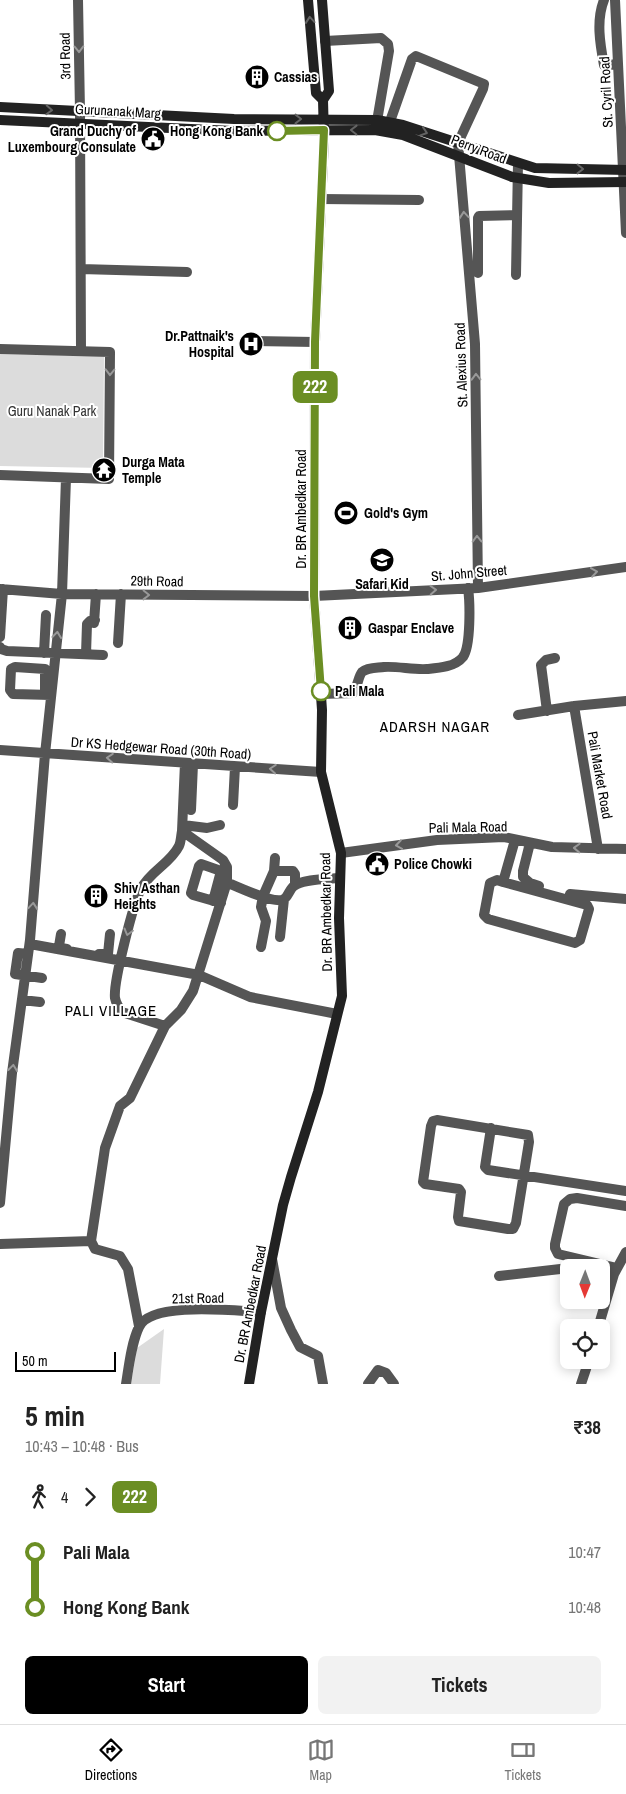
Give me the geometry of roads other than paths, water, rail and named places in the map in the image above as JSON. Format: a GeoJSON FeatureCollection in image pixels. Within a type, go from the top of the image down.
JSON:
{"type":"FeatureCollection","features":[{"type":"Feature","properties":{"kind":"main road"},"geometry":{"type":"LineString","coordinates":[[308,0],[316,93],[323,100],[330,92],[322,0]]}},
{"type":"Feature","properties":{"kind":"main road"},"geometry":{"type":"LineString","coordinates":[[311,38],[325,39]]}},
{"type":"Feature","properties":{"kind":"main road","name":"Dr. BR Ambedkar Road"},"geometry":{"type":"LineString","coordinates":[[249,1384],[261,1312],[291,1177],[318,1092],[342,996],[339,878],[341,853],[321,772],[321,694],[314,596],[315,342],[324,130],[323,100]]}},
{"type":"Feature","properties":{"kind":"main road","name":"Gurunanak Marg"},"geometry":{"type":"LineString","coordinates":[[0,107],[234,119],[324,119]]}},
{"type":"Feature","properties":{"kind":"main road","name":"Perry Road"},"geometry":{"type":"LineString","coordinates":[[324,119],[388,127],[458,143],[534,168],[624,170]]}},
{"type":"Feature","properties":{"kind":"main road","name":"Gurunanak Marg"},"geometry":{"type":"LineString","coordinates":[[0,120],[233,131],[324,130]]}},
{"type":"Feature","properties":{"kind":"main road","name":"Perry Road"},"geometry":{"type":"LineString","coordinates":[[324,130],[376,125]]}},
{"type":"Feature","properties":{"kind":"main road","name":"Perry Road"},"geometry":{"type":"LineString","coordinates":[[388,127],[403,135],[517,178],[550,183],[625,182]]}},
{"type":"Feature","properties":{"kind":"street","name":"3rd Road"},"geometry":{"type":"LineString","coordinates":[[78,0],[81,351]]}},
{"type":"Feature","properties":{"kind":"street"},"geometry":{"type":"LineString","coordinates":[[604,0],[600,10],[601,49],[604,65],[618,64]]}},
{"type":"Feature","properties":{"kind":"street","name":"St. Cyril Road"},"geometry":{"type":"LineString","coordinates":[[615,0],[626,233]]}},
{"type":"Feature","properties":{"kind":"street"},"geometry":{"type":"LineString","coordinates":[[325,39],[381,38],[388,44],[389,50],[376,125]]}},
{"type":"Feature","properties":{"kind":"street"},"geometry":{"type":"LineString","coordinates":[[388,127],[412,59],[418,56],[484,84],[484,88],[458,143]]}},
{"type":"Feature","properties":{"kind":"street","name":"St. Alexius Road"},"geometry":{"type":"LineString","coordinates":[[321,694],[353,693],[358,686],[359,677],[363,671],[371,668],[427,669],[452,665],[464,656],[473,588],[475,270],[458,143]]}},
{"type":"Feature","properties":{"kind":"street"},"geometry":{"type":"LineString","coordinates":[[516,275],[518,163]]}},
{"type":"Feature","properties":{"kind":"street"},"geometry":{"type":"LineString","coordinates":[[321,199],[419,200]]}},
{"type":"Feature","properties":{"kind":"street"},"geometry":{"type":"LineString","coordinates":[[475,270],[479,216],[517,215]]}},
{"type":"Feature","properties":{"kind":"street"},"geometry":{"type":"LineString","coordinates":[[81,269],[187,272]]}},
{"type":"Feature","properties":{"kind":"street"},"geometry":{"type":"LineString","coordinates":[[252,341],[315,342]]}},
{"type":"Feature","properties":{"kind":"street"},"geometry":{"type":"LineString","coordinates":[[0,349],[110,352],[109,479],[0,475]]}},
{"type":"Feature","properties":{"kind":"street"},"geometry":{"type":"LineString","coordinates":[[0,1203],[5,1098],[22,1000],[29,946],[48,695],[56,653],[62,594],[66,478]]}},
{"type":"Feature","properties":{"kind":"street","name":"St. John Street"},"geometry":{"type":"LineString","coordinates":[[314,596],[473,588],[626,567]]}},
{"type":"Feature","properties":{"kind":"street"},"geometry":{"type":"LineString","coordinates":[[0,637],[1,589]]}},
{"type":"Feature","properties":{"kind":"street","name":"29th Road"},"geometry":{"type":"LineString","coordinates":[[1,589],[62,594],[314,596]]}},
{"type":"Feature","properties":{"kind":"street"},"geometry":{"type":"LineString","coordinates":[[86,654],[88,624],[90,621],[94,622],[96,594]]}},
{"type":"Feature","properties":{"kind":"street"},"geometry":{"type":"LineString","coordinates":[[118,643],[121,594]]}},
{"type":"Feature","properties":{"kind":"street"},"geometry":{"type":"LineString","coordinates":[[44,653],[46,615]]}},
{"type":"Feature","properties":{"kind":"street"},"geometry":{"type":"LineString","coordinates":[[0,648],[7,651],[103,656]]}},
{"type":"Feature","properties":{"kind":"street"},"geometry":{"type":"LineString","coordinates":[[547,710],[541,665],[546,660],[556,658]]}},
{"type":"Feature","properties":{"kind":"street"},"geometry":{"type":"LineString","coordinates":[[518,715],[574,706],[626,701]]}},
{"type":"Feature","properties":{"kind":"street","name":"Pali Market Road"},"geometry":{"type":"LineString","coordinates":[[574,706],[598,849]]}},
{"type":"Feature","properties":{"kind":"street","name":"Dr KS Hedgewar Road (30th Road)"},"geometry":{"type":"LineString","coordinates":[[0,750],[321,772]]}},
{"type":"Feature","properties":{"kind":"street"},"geometry":{"type":"LineString","coordinates":[[189,764],[191,810]]}},
{"type":"Feature","properties":{"kind":"street"},"geometry":{"type":"LineString","coordinates":[[165,1026],[122,1012],[115,998],[115,991],[120,960],[140,889],[148,877],[169,860],[179,846],[183,828],[189,764]]}},
{"type":"Feature","properties":{"kind":"street"},"geometry":{"type":"LineString","coordinates":[[233,805],[235,766]]}},
{"type":"Feature","properties":{"kind":"street"},"geometry":{"type":"LineString","coordinates":[[183,828],[206,828],[220,825]]}},
{"type":"Feature","properties":{"kind":"street"},"geometry":{"type":"LineString","coordinates":[[126,1384],[139,1326],[128,1269],[120,1256],[95,1249],[91,1241],[105,1148],[120,1106],[130,1098],[165,1026],[181,1010],[193,991],[226,867],[223,860],[183,828]]}},
{"type":"Feature","properties":{"kind":"street","name":"Pali Mala Road"},"geometry":{"type":"LineString","coordinates":[[341,853],[437,840],[504,837],[552,847],[626,849]]}},
{"type":"Feature","properties":{"kind":"street"},"geometry":{"type":"LineString","coordinates":[[503,882],[514,840]]}},
{"type":"Feature","properties":{"kind":"street"},"geometry":{"type":"LineString","coordinates":[[530,843],[523,877],[530,883],[572,895],[626,899]]}},
{"type":"Feature","properties":{"kind":"street"},"geometry":{"type":"LineString","coordinates":[[260,947],[266,921],[261,910],[263,896],[274,871],[275,858]]}},
{"type":"Feature","properties":{"kind":"street"},"geometry":{"type":"LineString","coordinates":[[217,902],[191,893],[199,865],[202,864],[220,870],[223,880]]}},
{"type":"Feature","properties":{"kind":"street"},"geometry":{"type":"LineString","coordinates":[[274,871],[293,871],[295,874],[295,885]]}},
{"type":"Feature","properties":{"kind":"street"},"geometry":{"type":"LineString","coordinates":[[280,937],[284,899],[295,885],[302,882],[339,878]]}},
{"type":"Feature","properties":{"kind":"street"},"geometry":{"type":"LineString","coordinates":[[223,880],[263,896],[281,901],[284,899]]}},
{"type":"Feature","properties":{"kind":"street"},"geometry":{"type":"LineString","coordinates":[[496,880],[503,882],[587,905],[589,909],[580,940],[575,943],[485,917],[483,913],[490,883],[496,880]]}},
{"type":"Feature","properties":{"kind":"street"},"geometry":{"type":"LineString","coordinates":[[29,946],[60,939],[60,947],[63,948],[107,954],[110,934]]}},
{"type":"Feature","properties":{"kind":"street"},"geometry":{"type":"LineString","coordinates":[[29,946],[199,974],[250,997],[338,1014]]}},
{"type":"Feature","properties":{"kind":"street"},"geometry":{"type":"LineString","coordinates":[[25,977],[42,978]]}},
{"type":"Feature","properties":{"kind":"street"},"geometry":{"type":"LineString","coordinates":[[22,1000],[40,1002]]}},
{"type":"Feature","properties":{"kind":"street"},"geometry":{"type":"LineString","coordinates":[[433,1121],[491,1128],[528,1135],[529,1142],[516,1223],[510,1229],[460,1221],[458,1218],[461,1192],[459,1189],[425,1184],[423,1182],[433,1121]]}},
{"type":"Feature","properties":{"kind":"street"},"geometry":{"type":"LineString","coordinates":[[491,1128],[486,1169],[626,1191]]}},
{"type":"Feature","properties":{"kind":"street"},"geometry":{"type":"LineString","coordinates":[[616,1271],[558,1254],[554,1248],[564,1204],[570,1199],[576,1198],[626,1206]]}},
{"type":"Feature","properties":{"kind":"street"},"geometry":{"type":"LineString","coordinates":[[0,1244],[91,1241]]}},
{"type":"Feature","properties":{"kind":"street"},"geometry":{"type":"LineString","coordinates":[[601,1319],[616,1271],[626,1252]]}},
{"type":"Feature","properties":{"kind":"street"},"geometry":{"type":"LineString","coordinates":[[272,1259],[281,1308],[300,1347],[318,1356],[323,1384]]}},
{"type":"Feature","properties":{"kind":"street"},"geometry":{"type":"LineString","coordinates":[[499,1276],[560,1269]]}},
{"type":"Feature","properties":{"kind":"street"},"geometry":{"type":"LineString","coordinates":[[610,1271],[616,1271]]}},
{"type":"Feature","properties":{"kind":"street","name":"21st Road"},"geometry":{"type":"LineString","coordinates":[[139,1326],[147,1317],[176,1310],[261,1312]]}},
{"type":"Feature","properties":{"kind":"street"},"geometry":{"type":"LineString","coordinates":[[582,1384],[586,1369]]}},
{"type":"Feature","properties":{"kind":"street"},"geometry":{"type":"LineString","coordinates":[[368,1384],[378,1370],[386,1373],[394,1384]]}},
{"type":"Feature","properties":{"kind":"place","name":"Cassias"},"geometry":{"type":"Point","coordinates":[257,77]}},
{"type":"Feature","properties":{"kind":"place","name":"Hong Kong Bank"},"geometry":{"type":"Point","coordinates":[277,131]}},
{"type":"Feature","properties":{"kind":"place","name":"Grand Duchy of Luxembourg Consulate"},"geometry":{"type":"Point","coordinates":[153,139]}},
{"type":"Feature","properties":{"kind":"place","name":"Dr.Pattnaik's Hospital"},"geometry":{"type":"Point","coordinates":[251,344]}},
{"type":"Feature","properties":{"kind":"place","name":"Durga Mata Temple"},"geometry":{"type":"Point","coordinates":[104,470]}},
{"type":"Feature","properties":{"kind":"place","name":"Gold's Gym"},"geometry":{"type":"Point","coordinates":[346,513]}},
{"type":"Feature","properties":{"kind":"place","name":"Safari Kid"},"geometry":{"type":"Point","coordinates":[382,560]}},
{"type":"Feature","properties":{"kind":"place","name":"Gaspar Enclave"},"geometry":{"type":"Point","coordinates":[350,628]}},
{"type":"Feature","properties":{"kind":"place","name":"Pali Mala"},"geometry":{"type":"Point","coordinates":[321,691]}},
{"type":"Feature","properties":{"kind":"place","name":"Police Chowki"},"geometry":{"type":"Point","coordinates":[377,864]}},
{"type":"Feature","properties":{"kind":"place","name":"Shiv Asthan Heights"},"geometry":{"type":"Point","coordinates":[96,896]}},
{"type":"Feature","properties":{"kind":"district","name":"ADARSH NAGAR"},"geometry":{"type":"Point","coordinates":[435,727]}},
{"type":"Feature","properties":{"kind":"district","name":"PALI VILLAGE"},"geometry":{"type":"Point","coordinates":[111,1011]}},
{"type":"Feature","properties":{"kind":"park label","name":"Guru Nanak Park"},"geometry":{"type":"Point","coordinates":[52,411]}}]}
